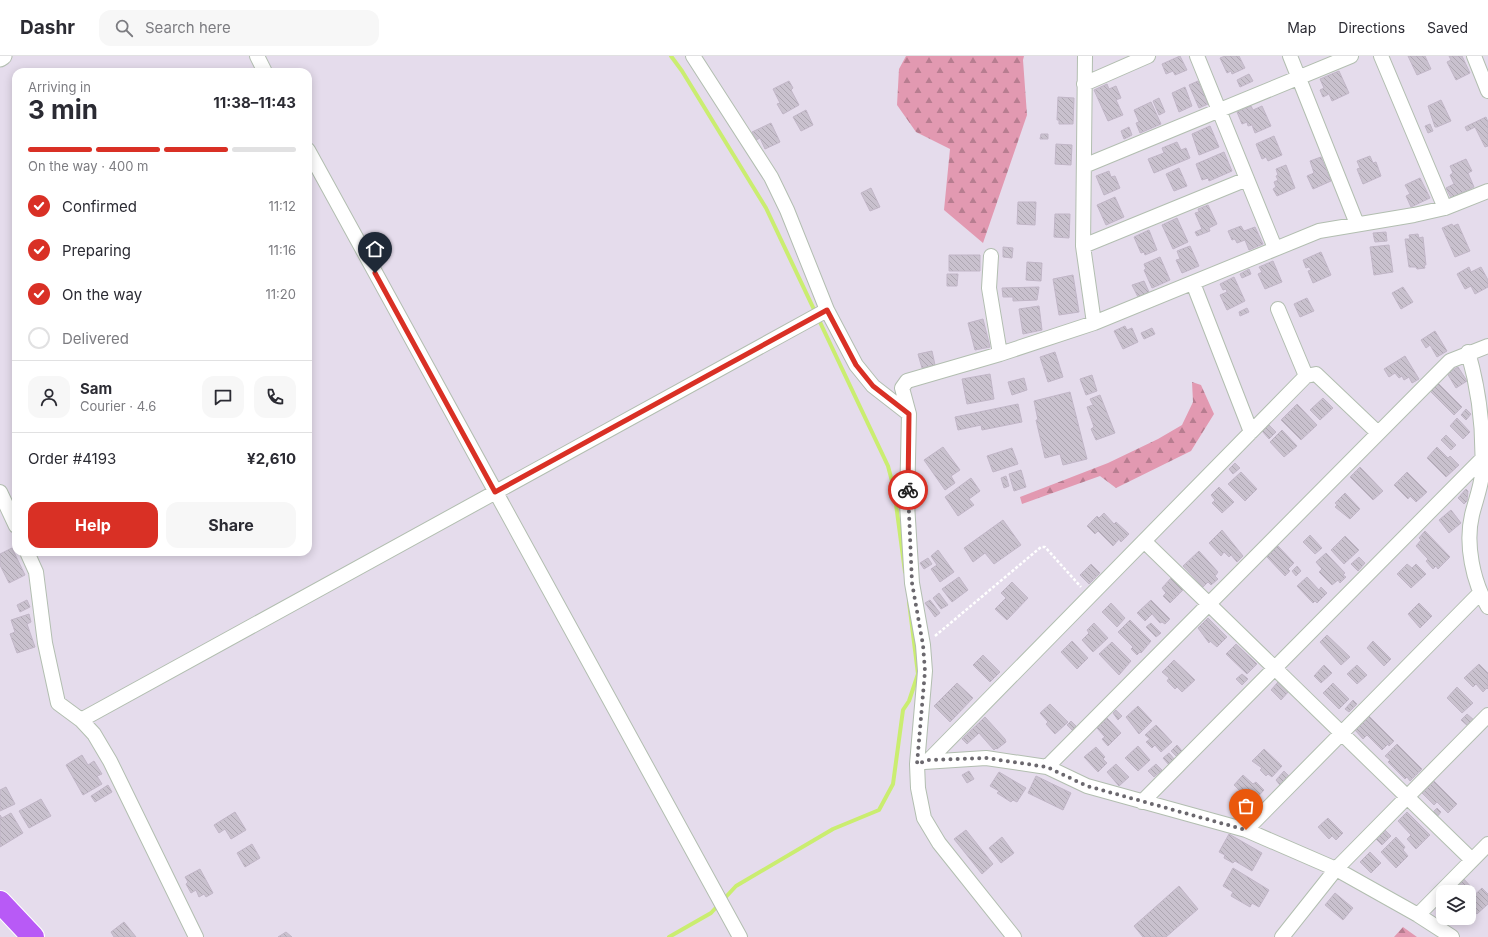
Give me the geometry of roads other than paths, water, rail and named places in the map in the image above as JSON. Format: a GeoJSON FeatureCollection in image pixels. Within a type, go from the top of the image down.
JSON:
{"type":"FeatureCollection","features":[{"type":"Feature","properties":{"kind":"highway"},"geometry":{"type":"LineString","coordinates":[[0,902],[33,937]]}},
{"type":"Feature","properties":{"kind":"street"},"geometry":{"type":"LineString","coordinates":[[257,56],[263,68]]}},
{"type":"Feature","properties":{"kind":"street"},"geometry":{"type":"LineString","coordinates":[[693,56],[771,177],[787,210],[827,310],[856,365],[873,386],[909,414]]}},
{"type":"Feature","properties":{"kind":"street"},"geometry":{"type":"LineString","coordinates":[[1085,56],[1083,246],[1094,323]]}},
{"type":"Feature","properties":{"kind":"street"},"geometry":{"type":"LineString","coordinates":[[1084,84],[1148,56]]}},
{"type":"Feature","properties":{"kind":"street"},"geometry":{"type":"LineString","coordinates":[[1197,56],[1275,248]]}},
{"type":"Feature","properties":{"kind":"street"},"geometry":{"type":"LineString","coordinates":[[1290,56],[1357,224]]}},
{"type":"Feature","properties":{"kind":"street"},"geometry":{"type":"LineString","coordinates":[[1084,166],[1351,56]]}},
{"type":"Feature","properties":{"kind":"street"},"geometry":{"type":"LineString","coordinates":[[1382,56],[1445,208]]}},
{"type":"Feature","properties":{"kind":"street"},"geometry":{"type":"LineString","coordinates":[[1474,56],[1488,91]]}},
{"type":"Feature","properties":{"kind":"street"},"geometry":{"type":"LineString","coordinates":[[312,157],[740,937]]}},
{"type":"Feature","properties":{"kind":"street"},"geometry":{"type":"LineString","coordinates":[[1083,246],[1247,179]]}},
{"type":"Feature","properties":{"kind":"street"},"geometry":{"type":"LineString","coordinates":[[1014,937],[939,843],[924,818],[918,788],[923,762],[925,671],[923,645],[912,583],[907,504],[909,414],[902,388],[907,381],[1000,354],[1094,323],[1319,231],[1414,215],[1445,208],[1488,191]]}},
{"type":"Feature","properties":{"kind":"street"},"geometry":{"type":"LineString","coordinates":[[991,256],[989,288],[1000,354]]}},
{"type":"Feature","properties":{"kind":"street"},"geometry":{"type":"LineString","coordinates":[[1193,283],[1251,432]]}},
{"type":"Feature","properties":{"kind":"street"},"geometry":{"type":"LineString","coordinates":[[1278,309],[1306,376]]}},
{"type":"Feature","properties":{"kind":"street"},"geometry":{"type":"LineString","coordinates":[[81,720],[827,310]]}},
{"type":"Feature","properties":{"kind":"street"},"geometry":{"type":"LineString","coordinates":[[1047,767],[1450,361],[1468,352],[1488,346]]}},
{"type":"Feature","properties":{"kind":"street"},"geometry":{"type":"LineString","coordinates":[[1468,352],[1475,375],[1480,419],[1482,459],[1482,475],[1471,518],[1470,538],[1474,580],[1488,607]]}},
{"type":"Feature","properties":{"kind":"street"},"geometry":{"type":"LineString","coordinates":[[923,762],[1090,596],[1306,376],[1316,374],[1378,433]]}},
{"type":"Feature","properties":{"kind":"street"},"geometry":{"type":"LineString","coordinates":[[1142,802],[1482,459]]}},
{"type":"Feature","properties":{"kind":"street"},"geometry":{"type":"LineString","coordinates":[[0,492],[12,518]]}},
{"type":"Feature","properties":{"kind":"street"},"geometry":{"type":"LineString","coordinates":[[1144,541],[1472,860]]}},
{"type":"Feature","properties":{"kind":"street"},"geometry":{"type":"LineString","coordinates":[[29,556],[36,572],[45,643],[58,703],[81,720],[94,734],[110,761],[196,937]]}},
{"type":"Feature","properties":{"kind":"street"},"geometry":{"type":"LineString","coordinates":[[1246,830],[1480,593]]}},
{"type":"Feature","properties":{"kind":"street"},"geometry":{"type":"LineString","coordinates":[[1282,937],[1336,869],[1488,715]]}},
{"type":"Feature","properties":{"kind":"street"},"geometry":{"type":"LineString","coordinates":[[923,762],[986,758],[1047,767],[1087,786],[1246,830],[1336,869],[1418,915],[1452,937]]}},
{"type":"Feature","properties":{"kind":"street"},"geometry":{"type":"LineString","coordinates":[[1418,915],[1488,844]]}},
{"type":"Feature","properties":{"kind":"waterway"},"geometry":{"type":"LineString","coordinates":[[671,56],[682,71],[766,208],[888,466],[894,489],[905,572]]}},
{"type":"Feature","properties":{"kind":"waterway"},"geometry":{"type":"LineString","coordinates":[[669,937],[711,913],[736,886],[833,829],[879,810],[893,784],[903,710],[909,701],[918,674],[909,602]]}}]}
